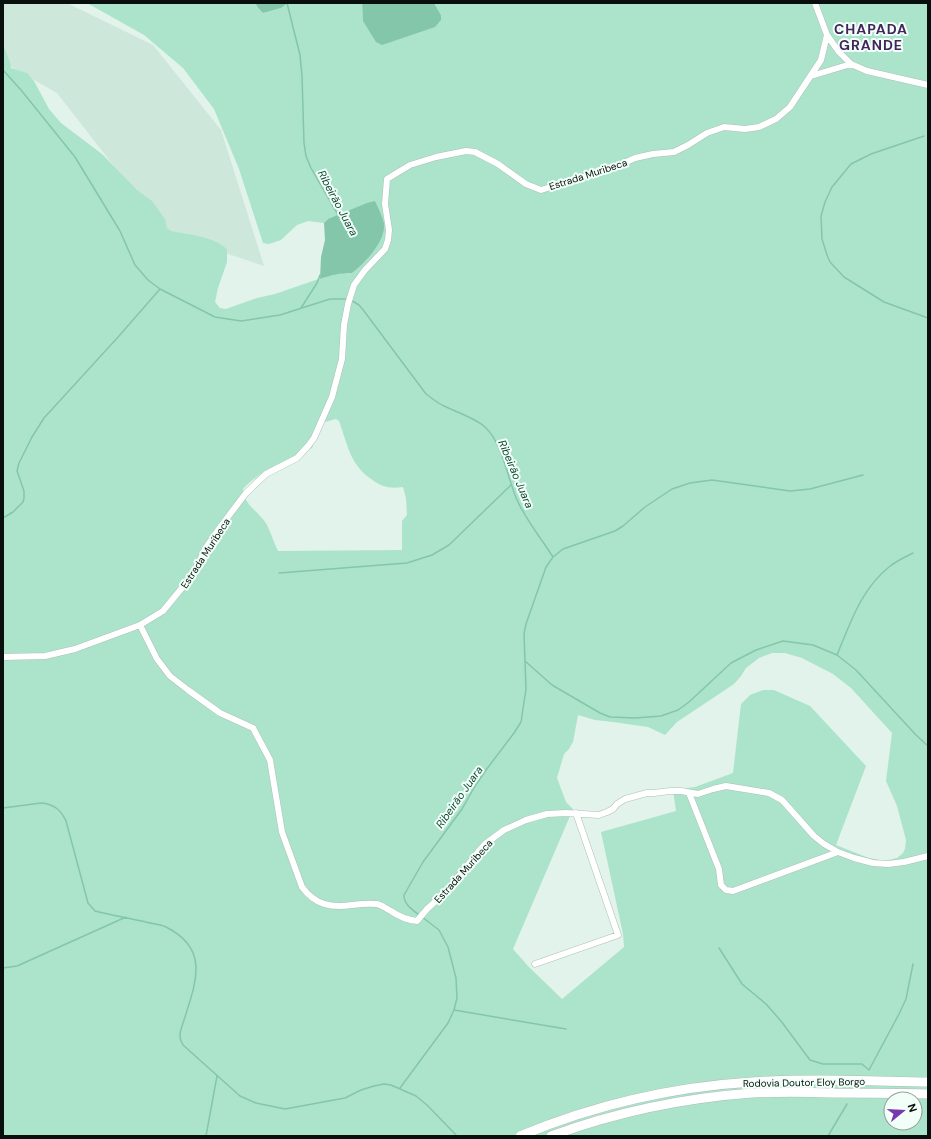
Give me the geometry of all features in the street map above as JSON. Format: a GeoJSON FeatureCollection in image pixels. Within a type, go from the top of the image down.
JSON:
{"type":"FeatureCollection","features":[{"type":"Feature","properties":{"kind":"highway","name":"Rodovia Doutor Eloy Borgo"},"geometry":{"type":"LineString","coordinates":[[520,1136],[574,1116],[618,1103],[662,1093],[707,1086],[775,1081],[928,1082]]}},
{"type":"Feature","properties":{"kind":"highway","name":"Rodovia Doutor Eloy Borgo"},"geometry":{"type":"LineString","coordinates":[[551,1136],[628,1112],[664,1104],[709,1098],[776,1092],[928,1094]]}},
{"type":"Feature","properties":{"kind":"street"},"geometry":{"type":"LineString","coordinates":[[815,3],[827,35],[839,52],[851,64],[867,71],[928,84]]}},
{"type":"Feature","properties":{"kind":"street"},"geometry":{"type":"LineString","coordinates":[[811,76],[821,60],[827,35]]}},
{"type":"Feature","properties":{"kind":"street"},"geometry":{"type":"LineString","coordinates":[[811,76],[851,64]]}},
{"type":"Feature","properties":{"kind":"street","name":"Estrada Muribeca"},"geometry":{"type":"LineString","coordinates":[[3,657],[55,654],[105,639],[140,625],[163,611],[195,571],[205,549],[246,493],[266,474],[297,458],[314,438],[332,397],[342,359],[344,325],[348,304],[354,285],[365,270],[385,249],[388,240],[389,230],[385,204],[387,179],[410,165],[436,157],[466,151],[475,152],[498,164],[526,184],[541,190],[613,168],[635,158],[653,154],[674,152],[708,133],[724,127],[745,129],[759,127],[776,119],[790,107],[811,76]]}},
{"type":"Feature","properties":{"kind":"street","name":"Estrada Muribeca"},"geometry":{"type":"LineString","coordinates":[[140,625],[158,659],[170,676],[220,713],[253,728],[270,760],[282,832],[302,887],[313,899],[330,906],[377,904],[396,914],[417,921],[438,901],[485,844],[504,830],[514,825],[537,816],[557,812],[599,815],[613,809],[617,804],[625,799],[647,793],[675,791],[698,794],[726,786],[770,793],[782,800],[814,836],[824,844],[838,852],[854,858],[873,863],[888,864],[928,856]]}},
{"type":"Feature","properties":{"kind":"street"},"geometry":{"type":"LineString","coordinates":[[689,793],[719,869],[721,885],[728,891],[734,891],[838,852]]}},
{"type":"Feature","properties":{"kind":"street"},"geometry":{"type":"LineString","coordinates":[[535,964],[618,935],[576,813]]}},
{"type":"Feature","properties":{"kind":"shaded area"},"geometry":{"type":"Polygon","coordinates":[[[3,3],[67,3],[153,45],[221,130],[264,266],[166,233],[57,93],[3,62],[3,3]]]}},
{"type":"Feature","properties":{"kind":"shaded area"},"geometry":{"type":"Polygon","coordinates":[[[87,3],[255,3],[263,13],[281,8],[288,3],[362,3],[363,21],[441,20],[441,15],[434,3],[928,3],[928,1136],[3,1136],[3,44],[11,68],[27,73],[34,81],[49,109],[61,123],[102,154],[137,190],[152,201],[165,219],[167,228],[171,231],[215,241],[227,249],[227,262],[215,302],[220,308],[226,309],[333,274],[352,273],[370,255],[383,233],[328,219],[324,223],[308,221],[297,225],[281,240],[269,244],[263,243],[239,169],[214,109],[183,68],[144,35],[87,3]],[[336,419],[325,422],[318,431],[312,448],[267,470],[243,489],[246,500],[267,525],[278,551],[402,550],[402,521],[407,515],[406,498],[403,487],[394,488],[383,486],[371,479],[358,467],[347,446],[339,421],[336,419]],[[772,653],[759,658],[746,668],[734,684],[677,722],[665,735],[648,727],[595,720],[578,715],[573,742],[564,754],[557,778],[566,802],[573,809],[513,949],[562,999],[624,947],[623,934],[601,832],[676,811],[673,790],[695,787],[733,773],[741,704],[750,695],[763,690],[774,690],[810,706],[866,766],[836,845],[869,858],[885,861],[897,858],[903,853],[906,840],[897,806],[886,781],[892,733],[851,688],[833,674],[802,658],[785,653],[772,653]]]}},
{"type":"Feature","properties":{"kind":"shaded area"},"geometry":{"type":"Polygon","coordinates":[[[255,3],[288,3],[281,8],[263,13],[255,3]]]}},
{"type":"Feature","properties":{"kind":"shaded area"},"geometry":{"type":"Polygon","coordinates":[[[362,3],[434,3],[441,15],[441,20],[435,27],[382,45],[376,42],[363,21],[362,3]]]}},
{"type":"Feature","properties":{"kind":"shaded area"},"geometry":{"type":"Polygon","coordinates":[[[375,201],[382,215],[384,224],[382,238],[378,245],[362,264],[352,273],[336,274],[320,279],[321,257],[325,240],[324,223],[328,219],[375,201]]]}},
{"type":"Feature","properties":{"kind":"waterway","name":"Ribeirão Juara"},"geometry":{"type":"LineString","coordinates":[[287,3],[300,55],[304,143],[306,156],[311,168],[338,215]]}},
{"type":"Feature","properties":{"kind":"waterway"},"geometry":{"type":"LineString","coordinates":[[3,70],[75,157],[120,231],[135,265],[148,280],[160,289],[215,317],[241,321],[280,315],[330,299],[347,299]]}},
{"type":"Feature","properties":{"kind":"waterway"},"geometry":{"type":"LineString","coordinates":[[924,136],[871,154],[851,164],[832,187],[825,202],[821,216],[822,239],[827,255],[830,262],[844,277],[884,302],[928,318]]}},
{"type":"Feature","properties":{"kind":"waterway","name":"Ribeirão Juara"},"geometry":{"type":"LineString","coordinates":[[301,308],[317,283],[320,275]]}},
{"type":"Feature","properties":{"kind":"waterway"},"geometry":{"type":"LineString","coordinates":[[3,518],[13,512],[23,502],[24,491],[17,471],[19,463],[32,437],[44,418],[160,289]]}},
{"type":"Feature","properties":{"kind":"waterway","name":"Ribeirão Juara"},"geometry":{"type":"LineString","coordinates":[[351,300],[359,305],[364,311],[426,394],[441,405],[476,421],[485,427],[491,434],[504,461],[517,500],[529,522],[553,557]]}},
{"type":"Feature","properties":{"kind":"waterway","name":"Ribeirão Juara"},"geometry":{"type":"LineString","coordinates":[[419,915],[405,902],[404,895],[423,862],[462,809],[475,786],[521,722],[526,689],[524,634],[526,624],[546,567],[553,557],[563,549],[615,531],[645,507],[672,489],[690,483],[712,480],[790,491],[810,489],[863,475]]}},
{"type":"Feature","properties":{"kind":"waterway"},"geometry":{"type":"LineString","coordinates":[[279,573],[407,563],[432,555],[449,545],[511,485]]}},
{"type":"Feature","properties":{"kind":"waterway"},"geometry":{"type":"LineString","coordinates":[[837,655],[857,608],[871,586],[879,576],[892,565],[913,553]]}},
{"type":"Feature","properties":{"kind":"waterway"},"geometry":{"type":"LineString","coordinates":[[525,661],[552,685],[600,713],[610,717],[635,718],[661,716],[678,710],[689,702],[731,663],[756,650],[783,641],[813,645],[837,655],[856,670],[928,746]]}},
{"type":"Feature","properties":{"kind":"waterway"},"geometry":{"type":"LineString","coordinates":[[3,808],[41,803],[56,808],[66,821],[88,903],[95,911],[164,926],[180,936],[189,945],[194,956],[196,968],[192,993],[181,1030],[181,1042],[240,1096],[256,1103],[285,1109],[345,1098],[361,1090],[374,1086],[384,1084],[391,1085],[416,1096],[427,1105],[457,1136]]}},
{"type":"Feature","properties":{"kind":"waterway"},"geometry":{"type":"LineString","coordinates":[[3,968],[17,966],[126,917]]}},
{"type":"Feature","properties":{"kind":"waterway","name":"Ribeirão Juara"},"geometry":{"type":"LineString","coordinates":[[400,1088],[448,1023],[454,1010],[457,998],[456,978],[448,947],[439,930],[422,917]]}},
{"type":"Feature","properties":{"kind":"waterway"},"geometry":{"type":"LineString","coordinates":[[719,948],[742,984],[766,1004],[781,1021],[810,1060],[823,1064],[862,1064],[869,1070],[906,999],[913,964]]}},
{"type":"Feature","properties":{"kind":"waterway"},"geometry":{"type":"LineString","coordinates":[[454,1010],[566,1029]]}},
{"type":"Feature","properties":{"kind":"waterway"},"geometry":{"type":"LineString","coordinates":[[206,1136],[217,1076]]}},
{"type":"Feature","properties":{"kind":"waterway"},"geometry":{"type":"LineString","coordinates":[[828,1136],[847,1104]]}},
{"type":"Feature","properties":{"kind":"district","name":"CHAPADA GRANDE"},"geometry":{"type":"Point","coordinates":[871,38]}}]}
